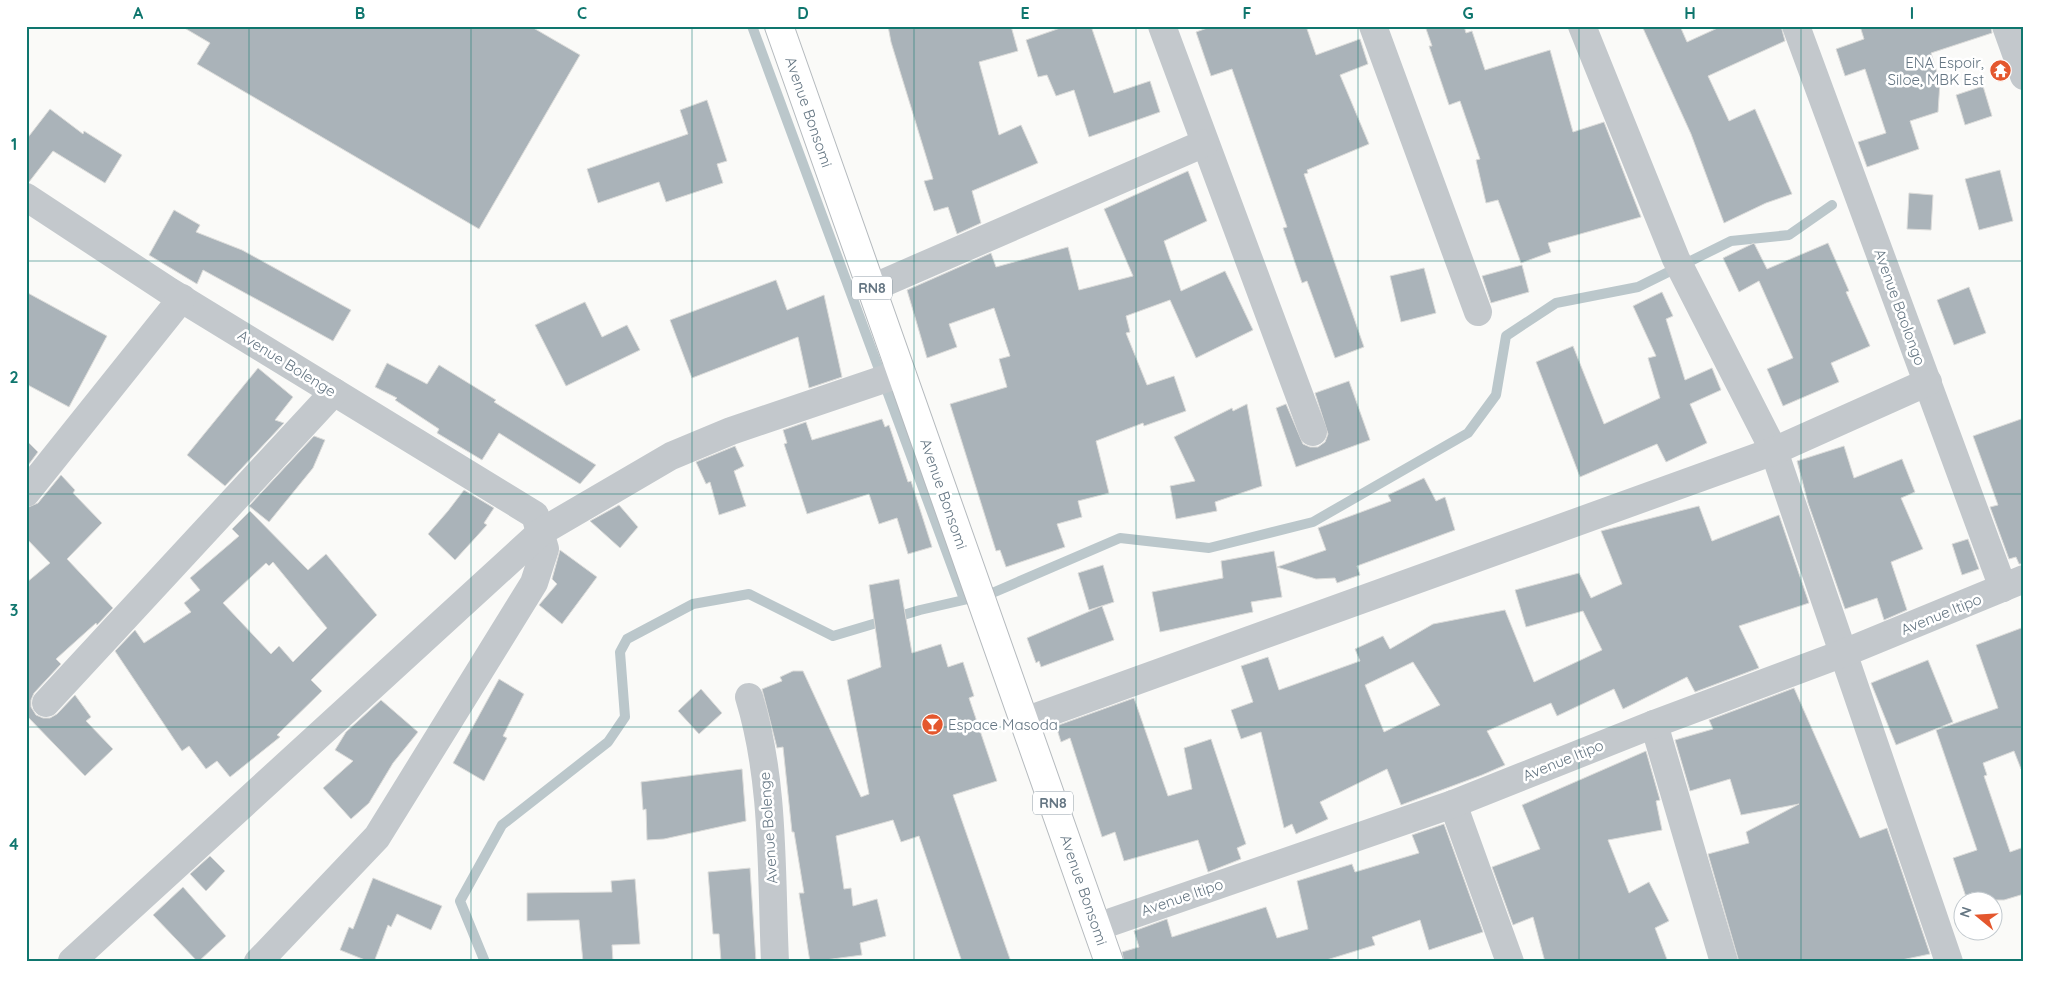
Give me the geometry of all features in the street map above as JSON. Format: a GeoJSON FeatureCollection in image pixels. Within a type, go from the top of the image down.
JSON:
{"type":"FeatureCollection","features":[{"type":"Feature","properties":{"kind":"main road","name":"Avenue Bonsomi"},"geometry":{"type":"LineString","coordinates":[[779,26],[1109,962]]}},
{"type":"Feature","properties":{"kind":"street"},"geometry":{"type":"LineString","coordinates":[[1162,26],[1314,432]]}},
{"type":"Feature","properties":{"kind":"street"},"geometry":{"type":"LineString","coordinates":[[1373,26],[1478,312]]}},
{"type":"Feature","properties":{"kind":"street"},"geometry":{"type":"LineString","coordinates":[[1582,26],[1676,259],[1774,451],[1949,962]]}},
{"type":"Feature","properties":{"kind":"street","name":"Avenue Baolongo"},"geometry":{"type":"LineString","coordinates":[[1796,26],[1928,382],[2013,584]]}},
{"type":"Feature","properties":{"kind":"street"},"geometry":{"type":"LineString","coordinates":[[2006,26],[2024,76]]}},
{"type":"Feature","properties":{"kind":"street"},"geometry":{"type":"LineString","coordinates":[[872,288],[1205,143]]}},
{"type":"Feature","properties":{"kind":"street","name":"Avenue Bolenge"},"geometry":{"type":"LineString","coordinates":[[26,197],[182,298],[535,515],[541,532]]}},
{"type":"Feature","properties":{"kind":"street"},"geometry":{"type":"LineString","coordinates":[[26,492],[182,298]]}},
{"type":"Feature","properties":{"kind":"street"},"geometry":{"type":"LineString","coordinates":[[72,960],[541,532],[671,456],[731,431],[902,373]]}},
{"type":"Feature","properties":{"kind":"street"},"geometry":{"type":"LineString","coordinates":[[1025,721],[1774,451],[1928,382]]}},
{"type":"Feature","properties":{"kind":"street"},"geometry":{"type":"LineString","coordinates":[[46,703],[334,392]]}},
{"type":"Feature","properties":{"kind":"street"},"geometry":{"type":"LineString","coordinates":[[258,962],[377,837],[534,583],[545,549],[541,532]]}},
{"type":"Feature","properties":{"kind":"street","name":"Avenue Itipo"},"geometry":{"type":"LineString","coordinates":[[1097,927],[1453,804],[1654,724],[1844,653],[2013,584]]}},
{"type":"Feature","properties":{"kind":"street","name":"Avenue Bolenge"},"geometry":{"type":"LineString","coordinates":[[749,697],[760,733],[769,808],[775,962]]}},
{"type":"Feature","properties":{"kind":"street"},"geometry":{"type":"LineString","coordinates":[[1654,724],[1724,962]]}},
{"type":"Feature","properties":{"kind":"street"},"geometry":{"type":"LineString","coordinates":[[1453,804],[1510,962]]}},
{"type":"Feature","properties":{"kind":"building"},"geometry":{"type":"Polygon","coordinates":[[[181,26],[530,26],[580,55],[479,229],[197,64],[210,43],[181,26]]]}},
{"type":"Feature","properties":{"kind":"building"},"geometry":{"type":"Polygon","coordinates":[[[888,26],[1011,26],[1018,51],[979,62],[999,135],[1021,125],[1038,163],[972,191],[981,223],[957,234],[948,207],[934,211],[924,181],[933,179],[891,42],[888,26]]]}},
{"type":"Feature","properties":{"kind":"building"},"geometry":{"type":"Polygon","coordinates":[[[1066,26],[1091,26],[1114,93],[1150,81],[1160,112],[1089,137],[1074,90],[1056,96],[1047,75],[1038,77],[1026,40],[1066,26]]]}},
{"type":"Feature","properties":{"kind":"building"},"geometry":{"type":"Polygon","coordinates":[[[1213,26],[1306,26],[1316,55],[1360,39],[1368,64],[1340,75],[1369,144],[1307,170],[1308,173],[1304,174],[1364,347],[1335,358],[1307,281],[1302,283],[1283,228],[1287,227],[1232,69],[1211,76],[1196,32],[1213,26]]]}},
{"type":"Feature","properties":{"kind":"building"},"geometry":{"type":"Polygon","coordinates":[[[1425,26],[1464,26],[1466,33],[1472,31],[1485,70],[1550,50],[1573,132],[1604,122],[1641,217],[1548,243],[1551,252],[1521,263],[1498,200],[1486,203],[1476,160],[1480,159],[1460,101],[1449,105],[1429,46],[1432,46],[1425,26]]]}},
{"type":"Feature","properties":{"kind":"building"},"geometry":{"type":"Polygon","coordinates":[[[1642,26],[1680,26],[1687,42],[1722,26],[1781,26],[1785,41],[1708,76],[1729,121],[1755,109],[1792,194],[1766,203],[1724,223],[1691,134],[1642,26]]]}},
{"type":"Feature","properties":{"kind":"building"},"geometry":{"type":"Polygon","coordinates":[[[1860,26],[1991,26],[1992,33],[1931,53],[1940,82],[1938,112],[1910,121],[1919,149],[1867,167],[1858,142],[1886,133],[1865,69],[1845,76],[1836,49],[1864,39],[1860,26]]]}},
{"type":"Feature","properties":{"kind":"building"},"geometry":{"type":"Polygon","coordinates":[[[1983,86],[1992,116],[1965,125],[1956,95],[1983,86]]]}},
{"type":"Feature","properties":{"kind":"building"},"geometry":{"type":"Polygon","coordinates":[[[707,100],[727,161],[717,164],[723,183],[666,202],[659,182],[598,203],[587,169],[688,134],[680,110],[707,100]]]}},
{"type":"Feature","properties":{"kind":"building"},"geometry":{"type":"Polygon","coordinates":[[[50,109],[83,134],[84,131],[122,155],[105,183],[53,151],[29,182],[26,181],[26,140],[50,109]]]}},
{"type":"Feature","properties":{"kind":"building"},"geometry":{"type":"Polygon","coordinates":[[[2000,170],[2013,221],[1979,230],[1965,179],[2000,170]]]}},
{"type":"Feature","properties":{"kind":"building"},"geometry":{"type":"Polygon","coordinates":[[[1188,171],[1207,221],[1164,241],[1181,291],[1225,271],[1253,330],[1196,358],[1170,300],[1126,316],[1130,332],[1126,333],[1147,385],[1174,376],[1186,411],[1144,426],[1143,423],[1096,441],[1109,493],[1078,501],[1082,517],[1057,524],[1065,547],[1006,567],[1000,550],[996,551],[950,404],[1007,387],[999,359],[1010,356],[994,308],[949,324],[957,347],[927,358],[907,290],[991,253],[996,267],[1068,247],[1079,290],[1133,276],[1104,209],[1188,171]]]}},
{"type":"Feature","properties":{"kind":"building"},"geometry":{"type":"Polygon","coordinates":[[[1909,193],[1933,195],[1931,230],[1907,229],[1909,193]]]}},
{"type":"Feature","properties":{"kind":"building"},"geometry":{"type":"Polygon","coordinates":[[[174,210],[200,225],[196,232],[242,250],[351,310],[333,341],[203,270],[197,284],[149,255],[174,210]]]}},
{"type":"Feature","properties":{"kind":"building"},"geometry":{"type":"Polygon","coordinates":[[[1754,243],[1767,269],[1828,243],[1849,291],[1846,292],[1870,346],[1831,363],[1839,382],[1783,406],[1767,369],[1793,358],[1759,281],[1739,292],[1723,258],[1754,243]]]}},
{"type":"Feature","properties":{"kind":"building"},"geometry":{"type":"Polygon","coordinates":[[[1522,265],[1529,292],[1491,303],[1482,276],[1522,265]]]}},
{"type":"Feature","properties":{"kind":"building"},"geometry":{"type":"Polygon","coordinates":[[[1424,268],[1436,313],[1401,322],[1390,276],[1424,268]]]}},
{"type":"Feature","properties":{"kind":"building"},"geometry":{"type":"Polygon","coordinates":[[[776,280],[787,310],[824,295],[842,377],[809,388],[798,337],[692,378],[670,320],[776,280]]]}},
{"type":"Feature","properties":{"kind":"building"},"geometry":{"type":"Polygon","coordinates":[[[1969,287],[1986,333],[1954,345],[1937,300],[1969,287]]]}},
{"type":"Feature","properties":{"kind":"building"},"geometry":{"type":"Polygon","coordinates":[[[26,292],[107,336],[69,407],[26,384],[26,292]]]}},
{"type":"Feature","properties":{"kind":"building"},"geometry":{"type":"Polygon","coordinates":[[[1662,292],[1673,316],[1666,319],[1685,380],[1712,368],[1721,390],[1690,404],[1707,443],[1666,462],[1657,444],[1580,477],[1536,362],[1573,346],[1604,424],[1660,398],[1648,358],[1656,356],[1633,306],[1662,292]]]}},
{"type":"Feature","properties":{"kind":"building"},"geometry":{"type":"Polygon","coordinates":[[[585,302],[602,337],[627,325],[640,350],[566,386],[535,325],[585,302]]]}},
{"type":"Feature","properties":{"kind":"building"},"geometry":{"type":"Polygon","coordinates":[[[387,363],[427,384],[439,365],[496,400],[494,402],[596,465],[580,484],[499,433],[482,460],[437,433],[439,429],[395,400],[397,398],[375,387],[387,363]]]}},
{"type":"Feature","properties":{"kind":"building"},"geometry":{"type":"Polygon","coordinates":[[[258,368],[293,397],[275,420],[284,423],[225,486],[187,455],[258,368]]]}},
{"type":"Feature","properties":{"kind":"building"},"geometry":{"type":"Polygon","coordinates":[[[1349,381],[1370,440],[1296,467],[1276,408],[1286,404],[1303,444],[1310,447],[1318,447],[1325,442],[1328,434],[1315,393],[1349,381]]]}},
{"type":"Feature","properties":{"kind":"building"},"geometry":{"type":"Polygon","coordinates":[[[1247,404],[1262,486],[1215,502],[1217,511],[1176,519],[1170,486],[1195,481],[1174,437],[1232,408],[1233,411],[1247,404]]]}},
{"type":"Feature","properties":{"kind":"building"},"geometry":{"type":"Polygon","coordinates":[[[2024,418],[2024,564],[2019,564],[2016,557],[2009,559],[1990,507],[1998,505],[1973,436],[2024,418]]]}},
{"type":"Feature","properties":{"kind":"building"},"geometry":{"type":"Polygon","coordinates":[[[882,419],[885,427],[889,425],[908,482],[911,481],[932,547],[908,554],[897,518],[879,524],[869,494],[807,514],[784,444],[787,443],[783,430],[806,422],[812,440],[882,419]]]}},
{"type":"Feature","properties":{"kind":"building"},"geometry":{"type":"Polygon","coordinates":[[[314,436],[325,440],[313,468],[269,522],[249,506],[314,436]]]}},
{"type":"Feature","properties":{"kind":"building"},"geometry":{"type":"Polygon","coordinates":[[[26,440],[38,452],[26,468],[26,440]]]}},
{"type":"Feature","properties":{"kind":"building"},"geometry":{"type":"Polygon","coordinates":[[[735,446],[744,466],[734,471],[746,506],[719,515],[710,482],[706,484],[696,462],[735,446]]]}},
{"type":"Feature","properties":{"kind":"building"},"geometry":{"type":"Polygon","coordinates":[[[1844,446],[1854,478],[1902,459],[1915,492],[1901,498],[1923,549],[1891,562],[1907,610],[1884,620],[1877,598],[1845,609],[1808,503],[1797,461],[1844,446]]]}},
{"type":"Feature","properties":{"kind":"building"},"geometry":{"type":"Polygon","coordinates":[[[61,475],[75,490],[73,493],[102,523],[67,559],[113,608],[97,625],[96,623],[56,659],[61,664],[34,693],[31,707],[36,715],[50,718],[57,714],[75,695],[91,717],[86,721],[113,749],[85,776],[26,715],[26,583],[50,563],[26,538],[26,508],[38,503],[61,475]]]}},
{"type":"Feature","properties":{"kind":"building"},"geometry":{"type":"Polygon","coordinates":[[[1424,478],[1436,501],[1445,497],[1455,530],[1357,566],[1360,575],[1337,583],[1335,578],[1316,579],[1277,567],[1326,550],[1318,528],[1391,501],[1388,495],[1424,478]]]}},
{"type":"Feature","properties":{"kind":"building"},"geometry":{"type":"Polygon","coordinates":[[[464,490],[494,508],[484,523],[487,525],[455,560],[428,534],[464,490]]]}},
{"type":"Feature","properties":{"kind":"building"},"geometry":{"type":"Polygon","coordinates":[[[619,505],[638,527],[620,548],[590,521],[619,505]]]}},
{"type":"Feature","properties":{"kind":"building"},"geometry":{"type":"Polygon","coordinates":[[[1699,506],[1712,541],[1779,515],[1809,603],[1739,626],[1759,668],[1695,692],[1687,677],[1623,709],[1614,689],[1557,716],[1551,703],[1487,731],[1505,765],[1401,805],[1387,769],[1320,802],[1328,819],[1296,834],[1292,824],[1284,828],[1261,732],[1241,739],[1231,710],[1253,702],[1241,666],[1268,657],[1279,690],[1360,661],[1355,649],[1383,636],[1390,649],[1433,624],[1505,610],[1534,682],[1602,650],[1583,611],[1526,627],[1515,590],[1579,573],[1591,598],[1622,584],[1601,531],[1699,506]],[[1413,662],[1365,685],[1384,732],[1440,705],[1413,662]]]}},
{"type":"Feature","properties":{"kind":"building"},"geometry":{"type":"Polygon","coordinates":[[[250,511],[308,570],[326,554],[377,615],[311,680],[322,691],[277,735],[280,737],[230,777],[217,761],[206,769],[189,746],[182,751],[115,651],[135,630],[144,643],[191,612],[184,603],[200,590],[190,578],[239,536],[232,529],[250,511]],[[273,562],[269,566],[266,563],[223,603],[271,654],[279,646],[293,662],[327,628],[273,562]]]}},
{"type":"Feature","properties":{"kind":"building"},"geometry":{"type":"Polygon","coordinates":[[[1968,539],[1979,569],[1962,575],[1952,544],[1968,539]]]}},
{"type":"Feature","properties":{"kind":"building"},"geometry":{"type":"Polygon","coordinates":[[[560,550],[597,577],[562,624],[539,605],[557,584],[552,579],[560,550]]]}},
{"type":"Feature","properties":{"kind":"building"},"geometry":{"type":"Polygon","coordinates":[[[1274,551],[1282,597],[1251,602],[1253,612],[1160,632],[1152,592],[1223,578],[1221,561],[1274,551]]]}},
{"type":"Feature","properties":{"kind":"building"},"geometry":{"type":"Polygon","coordinates":[[[1103,565],[1114,602],[1089,610],[1078,573],[1103,565]]]}},
{"type":"Feature","properties":{"kind":"building"},"geometry":{"type":"Polygon","coordinates":[[[899,579],[912,653],[941,644],[948,667],[963,662],[974,696],[969,698],[997,781],[953,795],[1011,962],[962,962],[919,836],[901,842],[893,820],[836,836],[844,889],[851,888],[853,906],[877,899],[886,936],[860,943],[862,955],[810,962],[799,893],[804,893],[794,832],[792,832],[783,747],[777,748],[762,689],[782,681],[780,677],[793,671],[803,671],[861,797],[869,794],[847,680],[881,667],[869,585],[899,579]]]}},
{"type":"Feature","properties":{"kind":"building"},"geometry":{"type":"Polygon","coordinates":[[[1102,606],[1114,640],[1041,667],[1039,661],[1036,663],[1027,638],[1102,606]]]}},
{"type":"Feature","properties":{"kind":"building"},"geometry":{"type":"Polygon","coordinates":[[[2024,627],[2024,768],[2021,769],[2014,751],[1983,763],[1987,775],[1984,776],[2010,852],[2024,847],[2024,894],[2004,900],[2002,900],[2002,890],[1964,890],[1953,858],[1977,850],[1936,730],[1998,708],[1976,645],[2024,627]]]}},
{"type":"Feature","properties":{"kind":"building"},"geometry":{"type":"Polygon","coordinates":[[[1928,660],[1953,722],[1896,745],[1871,683],[1928,660]]]}},
{"type":"Feature","properties":{"kind":"building"},"geometry":{"type":"Polygon","coordinates":[[[499,679],[524,694],[503,736],[507,738],[484,781],[453,763],[499,679]]]}},
{"type":"Feature","properties":{"kind":"building"},"geometry":{"type":"Polygon","coordinates":[[[1794,688],[1860,838],[1887,828],[1930,954],[1892,962],[1739,962],[1708,854],[1749,843],[1746,832],[1799,804],[1741,815],[1730,779],[1690,791],[1675,740],[1713,729],[1709,720],[1794,688]]]}},
{"type":"Feature","properties":{"kind":"building"},"geometry":{"type":"Polygon","coordinates":[[[701,689],[722,713],[699,734],[678,711],[701,689]]]}},
{"type":"Feature","properties":{"kind":"building"},"geometry":{"type":"Polygon","coordinates":[[[1134,698],[1168,796],[1192,789],[1184,748],[1211,739],[1246,844],[1237,848],[1241,859],[1208,872],[1198,840],[1124,861],[1115,832],[1102,837],[1070,738],[1061,742],[1056,726],[1134,698]]]}},
{"type":"Feature","properties":{"kind":"building"},"geometry":{"type":"Polygon","coordinates":[[[381,700],[418,732],[393,763],[369,803],[351,819],[323,788],[353,761],[335,750],[346,732],[381,700]]]}},
{"type":"Feature","properties":{"kind":"building"},"geometry":{"type":"Polygon","coordinates":[[[1646,751],[1660,800],[1656,801],[1662,830],[1608,840],[1629,893],[1649,882],[1669,921],[1655,928],[1668,962],[1545,962],[1533,917],[1513,925],[1492,867],[1540,849],[1522,805],[1646,751]]]}},
{"type":"Feature","properties":{"kind":"building"},"geometry":{"type":"Polygon","coordinates":[[[742,769],[746,821],[664,839],[647,840],[646,809],[643,810],[641,782],[742,769]]]}},
{"type":"Feature","properties":{"kind":"building"},"geometry":{"type":"Polygon","coordinates":[[[1444,824],[1483,932],[1429,950],[1420,920],[1372,937],[1375,945],[1320,962],[1124,962],[1122,952],[1139,947],[1134,931],[1167,919],[1172,937],[1266,907],[1277,938],[1308,929],[1297,881],[1352,864],[1355,872],[1419,853],[1412,835],[1444,824]]]}},
{"type":"Feature","properties":{"kind":"building"},"geometry":{"type":"Polygon","coordinates":[[[210,856],[225,871],[206,891],[190,874],[210,856]]]}},
{"type":"Feature","properties":{"kind":"building"},"geometry":{"type":"Polygon","coordinates":[[[750,868],[756,962],[721,962],[719,934],[713,934],[708,872],[750,868]]]}},
{"type":"Feature","properties":{"kind":"building"},"geometry":{"type":"Polygon","coordinates":[[[373,878],[442,906],[431,930],[397,914],[391,927],[388,925],[374,962],[370,962],[340,950],[349,927],[353,929],[373,878]]]}},
{"type":"Feature","properties":{"kind":"building"},"geometry":{"type":"Polygon","coordinates":[[[635,879],[640,944],[612,945],[613,962],[583,962],[579,920],[527,921],[527,893],[612,892],[611,881],[635,879]]]}},
{"type":"Feature","properties":{"kind":"building"},"geometry":{"type":"Polygon","coordinates":[[[183,887],[226,936],[198,962],[153,915],[183,887]]]}},
{"type":"Feature","properties":{"kind":"waterway"},"geometry":{"type":"LineString","coordinates":[[752,26],[964,599]]}},
{"type":"Feature","properties":{"kind":"waterway"},"geometry":{"type":"LineString","coordinates":[[485,962],[460,901],[502,825],[608,742],[625,717],[620,652],[627,639],[693,604],[749,594],[833,636],[920,610],[990,594],[1120,538],[1209,548],[1313,522],[1468,433],[1496,395],[1506,336],[1556,303],[1638,287],[1731,241],[1789,235],[1832,205]]}},
{"type":"Feature","properties":{"kind":"place","name":"ENA Espoir, Siloe, MBK Est"},"geometry":{"type":"Point","coordinates":[2000,71]}},
{"type":"Feature","properties":{"kind":"place","name":"Espace Masoda"},"geometry":{"type":"Point","coordinates":[932,724]}}]}
